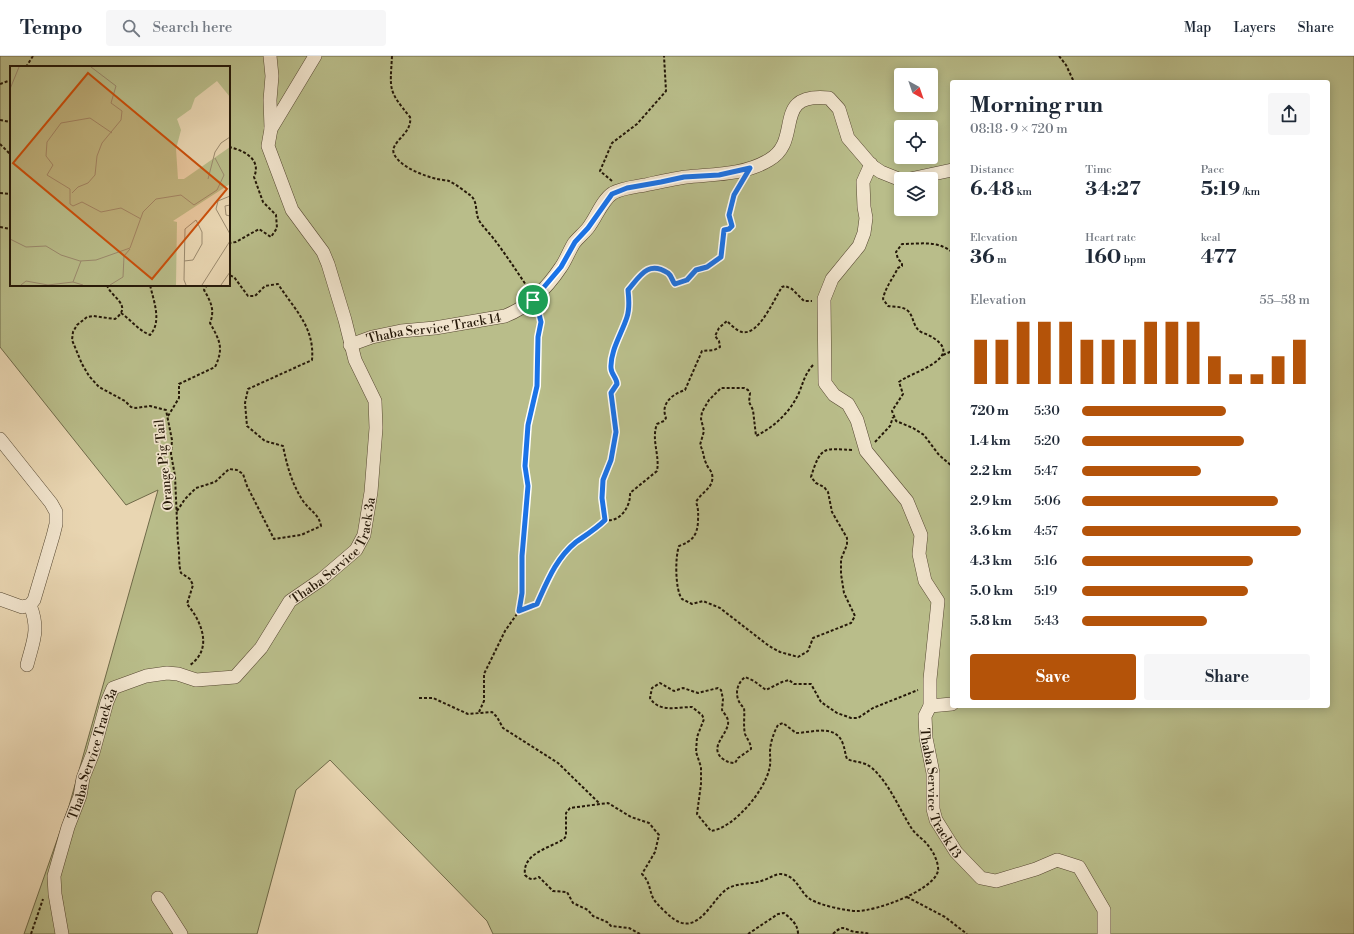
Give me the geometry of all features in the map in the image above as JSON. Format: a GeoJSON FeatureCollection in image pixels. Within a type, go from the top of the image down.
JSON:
{"type":"FeatureCollection","features":[{"type":"Feature","properties":{"kind":"street"},"geometry":{"type":"LineString","coordinates":[[270,56],[272,76],[270,100],[271,129]]}},
{"type":"Feature","properties":{"kind":"street","name":"Thaba Service Track 3a"},"geometry":{"type":"LineString","coordinates":[[62,934],[55,894],[54,876],[68,827],[80,796],[83,778],[93,753],[107,702],[113,688],[146,676],[167,673],[178,674],[196,680],[235,677],[261,648],[290,601],[322,579],[351,555],[360,545],[366,524],[371,492],[376,414],[373,395],[355,360],[350,345],[345,320],[328,264],[323,252],[292,210],[270,155],[268,140],[271,129],[314,56]]}},
{"type":"Feature","properties":{"kind":"street","name":"Thaba Service Track 14"},"geometry":{"type":"LineString","coordinates":[[350,345],[372,337],[505,316],[518,311],[533,300],[561,267],[575,242],[588,228],[612,194],[627,188],[684,177],[731,173],[750,168],[769,160],[778,153],[788,132],[796,105],[804,98],[815,96],[829,98],[839,109],[848,138],[871,164],[881,172],[894,177]]}},
{"type":"Feature","properties":{"kind":"street","name":"Thaba Service Track 13"},"geometry":{"type":"LineString","coordinates":[[871,164],[864,182],[864,207],[866,218],[864,233],[859,246],[832,279],[824,299],[825,383],[834,395],[848,404],[857,420],[866,451],[907,501],[921,535],[919,554],[925,581],[938,601],[930,679],[930,706],[926,716],[926,738],[933,773],[933,809],[936,820],[956,852],[982,878],[996,881],[1036,869],[1057,860],[1078,867],[1104,910],[1104,934]]}},
{"type":"Feature","properties":{"kind":"street"},"geometry":{"type":"LineString","coordinates":[[938,173],[950,170]]}},
{"type":"Feature","properties":{"kind":"street"},"geometry":{"type":"LineString","coordinates":[[0,439],[52,502],[56,512],[56,524],[36,594],[30,605],[36,629],[26,665]]}},
{"type":"Feature","properties":{"kind":"street"},"geometry":{"type":"LineString","coordinates":[[0,599],[22,607],[30,605]]}},
{"type":"Feature","properties":{"kind":"street"},"geometry":{"type":"LineString","coordinates":[[930,706],[950,704]]}},
{"type":"Feature","properties":{"kind":"street"},"geometry":{"type":"LineString","coordinates":[[158,898],[181,934]]}},
{"type":"Feature","properties":{"kind":"path"},"geometry":{"type":"LineString","coordinates":[[27,66],[33,56]]}},
{"type":"Feature","properties":{"kind":"path"},"geometry":{"type":"LineString","coordinates":[[392,56],[390,84],[393,95],[410,118],[411,122],[403,137],[394,144],[393,150],[395,155],[401,162],[419,173],[438,180],[449,181],[471,196],[476,202],[476,214],[479,222],[504,253],[527,288],[538,310],[541,322],[538,337],[537,386],[528,425],[525,466],[528,486],[522,556],[522,593],[519,611],[505,631],[484,674],[484,701],[478,712]]}},
{"type":"Feature","properties":{"kind":"path"},"geometry":{"type":"LineString","coordinates":[[627,188],[611,181],[600,171],[612,143],[637,124],[666,91],[664,56]]}},
{"type":"Feature","properties":{"kind":"path"},"geometry":{"type":"LineString","coordinates":[[1059,56],[1066,65],[1073,80]]}},
{"type":"Feature","properties":{"kind":"path"},"geometry":{"type":"LineString","coordinates":[[0,84],[10,80]]}},
{"type":"Feature","properties":{"kind":"path"},"geometry":{"type":"LineString","coordinates":[[0,120],[10,122]]}},
{"type":"Feature","properties":{"kind":"path"},"geometry":{"type":"LineString","coordinates":[[0,144],[10,154]]}},
{"type":"Feature","properties":{"kind":"path"},"geometry":{"type":"LineString","coordinates":[[230,146],[241,150],[254,159],[256,171],[254,176],[258,189],[263,202],[276,215],[277,228],[271,236],[258,230],[236,242],[230,243]]}},
{"type":"Feature","properties":{"kind":"path"},"geometry":{"type":"LineString","coordinates":[[605,520],[602,498],[603,480],[611,460],[616,432],[611,393],[617,384],[617,380],[610,369],[611,359],[627,317],[630,300],[628,290],[643,273],[654,267],[669,274],[675,284],[687,280],[696,270],[707,267],[721,257],[724,230],[729,229],[732,226],[729,215],[734,195],[750,168]]}},
{"type":"Feature","properties":{"kind":"path"},"geometry":{"type":"LineString","coordinates":[[0,193],[10,194]]}},
{"type":"Feature","properties":{"kind":"path"},"geometry":{"type":"LineString","coordinates":[[0,228],[10,229]]}},
{"type":"Feature","properties":{"kind":"path"},"geometry":{"type":"LineString","coordinates":[[942,355],[944,351],[939,342],[917,328],[908,311],[900,307],[888,306],[883,299],[888,285],[895,276],[898,268],[902,266],[896,252],[902,244],[916,242],[941,245],[950,251]]}},
{"type":"Feature","properties":{"kind":"path"},"geometry":{"type":"LineString","coordinates":[[177,511],[185,499],[196,488],[215,482],[230,469],[237,470],[243,474],[247,486],[274,540],[301,535],[321,526],[320,518],[304,502],[289,475],[283,446],[266,441],[247,426],[245,402],[248,390],[312,360],[313,347],[309,334],[302,317],[291,304],[278,284],[265,286],[255,296],[248,296],[234,277],[230,275]]}},
{"type":"Feature","properties":{"kind":"path"},"geometry":{"type":"LineString","coordinates":[[107,286],[108,289],[121,303],[121,313],[132,320],[139,330],[150,335],[156,329],[157,321],[150,286]]}},
{"type":"Feature","properties":{"kind":"path"},"geometry":{"type":"LineString","coordinates":[[168,416],[179,398],[179,384],[215,367],[221,354],[218,337],[210,323],[213,314],[211,302],[204,290],[206,286]]}},
{"type":"Feature","properties":{"kind":"path"},"geometry":{"type":"LineString","coordinates":[[519,611],[537,604],[552,569],[575,543],[592,532],[605,520],[615,520],[620,516],[626,510],[630,493],[657,471],[659,459],[654,436],[657,424],[664,421],[666,418],[664,413],[665,406],[669,399],[676,393],[685,390],[702,351],[714,350],[720,347],[719,341],[715,336],[719,328],[727,321],[741,332],[748,332],[755,329],[768,312],[782,287],[785,286],[792,289],[804,301],[824,299]]}},
{"type":"Feature","properties":{"kind":"path","name":"Orange Pig Tail"},"geometry":{"type":"LineString","coordinates":[[121,313],[115,319],[93,316],[88,317],[77,325],[73,332],[72,340],[82,364],[89,376],[99,387],[125,401],[131,407],[156,406],[166,410],[168,416],[172,440],[171,454],[177,511],[178,543],[180,553],[179,564],[181,573],[190,579],[194,585],[187,604],[197,616],[203,631],[202,651],[194,663],[178,674]]}},
{"type":"Feature","properties":{"kind":"path"},"geometry":{"type":"LineString","coordinates":[[824,352],[805,375],[798,394],[785,415],[756,436],[753,410],[750,402],[750,393],[748,390],[744,388],[721,388],[705,406],[701,419],[704,431],[700,445],[704,451],[705,462],[712,472],[712,480],[711,484],[698,497],[696,502],[698,512],[698,531],[694,538],[680,546],[676,557],[677,585],[682,599],[692,604],[703,601],[720,608],[769,646],[794,657],[805,654],[814,638],[850,623],[855,616],[844,593],[840,567],[842,554],[848,545],[847,538],[832,512],[828,492],[820,483],[813,480],[811,476],[822,452],[827,448],[866,451],[890,426],[893,417],[893,406],[903,394],[899,382],[930,366],[942,355],[950,352]]}},
{"type":"Feature","properties":{"kind":"path"},"geometry":{"type":"LineString","coordinates":[[893,417],[901,424],[913,428],[924,435],[939,455],[950,464]]}},
{"type":"Feature","properties":{"kind":"path"},"geometry":{"type":"LineString","coordinates":[[640,934],[629,928],[610,926],[607,922],[593,916],[588,910],[573,903],[566,892],[553,891],[539,878],[534,880],[529,879],[525,875],[526,863],[535,853],[564,839],[566,836],[566,813],[570,808],[600,804],[613,805],[631,817],[649,823],[659,835],[655,852],[642,874],[648,880],[653,899],[677,921],[687,923],[699,918],[727,889],[744,883],[758,882],[782,874],[797,881],[809,899],[850,911],[858,911],[888,905],[913,894],[935,876],[938,871],[935,858],[926,841],[911,828],[893,795],[874,770],[868,764],[847,759],[843,742],[836,735],[826,730],[810,733],[806,731],[796,733],[784,723],[778,725],[770,749],[770,768],[768,774],[752,803],[738,816],[716,830],[711,831],[697,814],[702,784],[701,767],[696,752],[697,737],[704,719],[702,715],[692,707],[668,708],[656,706],[650,698],[652,688],[660,684],[674,691],[683,688],[698,694],[718,688],[721,690],[723,699],[722,710],[728,720],[728,727],[720,738],[718,752],[721,758],[735,763],[738,758],[751,749],[751,745],[745,735],[744,708],[739,703],[736,689],[739,682],[745,677],[754,680],[766,690],[789,680],[794,684],[811,684],[821,702],[837,713],[851,718],[858,718],[873,708],[922,688],[930,679]]}},
{"type":"Feature","properties":{"kind":"path"},"geometry":{"type":"LineString","coordinates":[[419,698],[433,698],[468,714],[492,712],[497,717],[503,728],[558,763],[600,804]]}},
{"type":"Feature","properties":{"kind":"path"},"geometry":{"type":"LineString","coordinates":[[31,934],[45,894]]}},
{"type":"Feature","properties":{"kind":"path"},"geometry":{"type":"LineString","coordinates":[[906,897],[945,917],[967,934]]}},
{"type":"Feature","properties":{"kind":"path"},"geometry":{"type":"LineString","coordinates":[[748,934],[778,914],[784,912],[798,928],[798,934]]}},
{"type":"Feature","properties":{"kind":"path"},"geometry":{"type":"LineString","coordinates":[[833,934],[841,928],[848,928],[857,932],[862,931],[869,934]]}},
{"type":"Feature","properties":{"kind":"green space"},"geometry":{"type":"Polygon","coordinates":[[[0,56],[1354,56],[1354,934],[493,934],[487,921],[330,760],[296,790],[257,934],[24,934],[69,806],[158,490],[126,505],[0,347],[0,56]]]}},
{"type":"Feature","properties":{"kind":"route"},"geometry":{"type":"LineString","coordinates":[[750,168],[734,195],[729,215],[732,226],[729,229],[724,230],[721,257],[707,267],[696,270],[687,280],[675,284],[669,274],[654,267],[643,273],[628,290],[630,300],[627,317],[611,359],[610,369],[617,380],[617,384],[611,393],[612,411],[616,432],[611,460],[603,480],[602,498],[605,520],[592,532],[575,543],[552,569],[537,604],[519,611],[522,593],[522,556],[528,486],[525,466],[528,425],[537,386],[538,337],[541,322],[538,310],[533,300],[561,267],[575,242],[588,228],[596,214],[612,194],[627,188],[684,177],[719,175],[750,168]]}}]}
